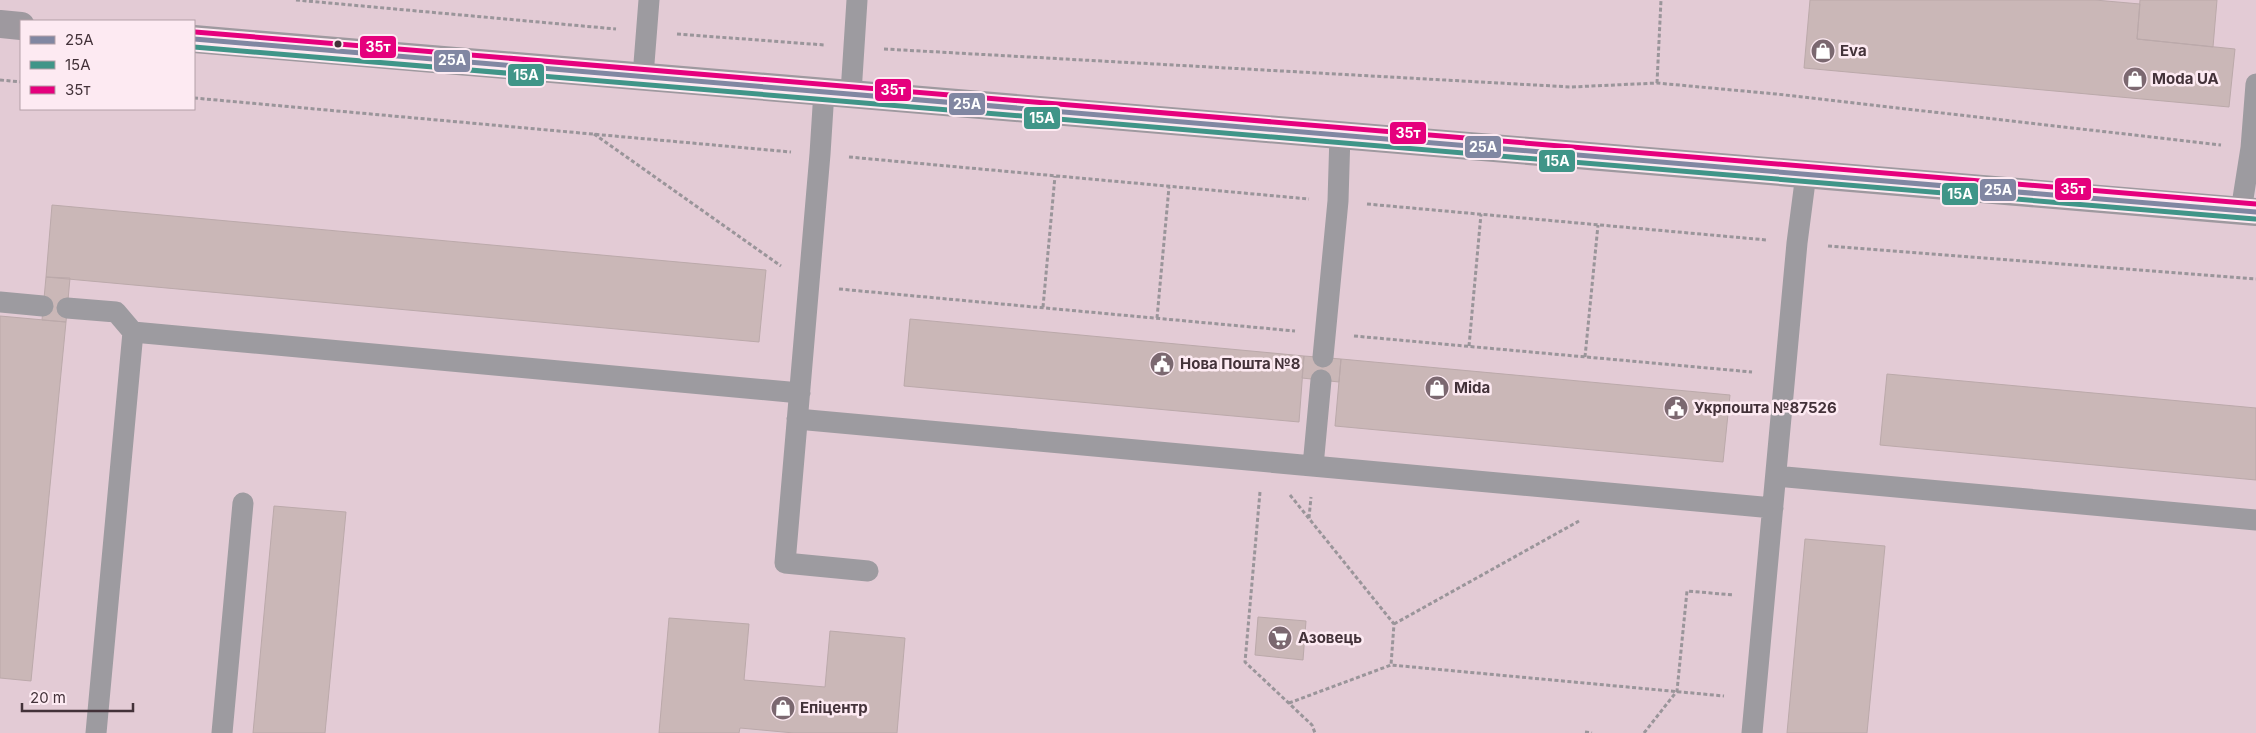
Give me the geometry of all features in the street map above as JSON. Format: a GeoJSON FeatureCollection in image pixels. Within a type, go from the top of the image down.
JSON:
{"type":"FeatureCollection","features":[{"type":"Feature","properties":{"kind":"street"},"geometry":{"type":"LineString","coordinates":[[0,24],[20,26]]}},
{"type":"Feature","properties":{"kind":"street"},"geometry":{"type":"LineString","coordinates":[[195,39],[2249,212]]}},
{"type":"Feature","properties":{"kind":"lane"},"geometry":{"type":"LineString","coordinates":[[643,76],[649,0]]}},
{"type":"Feature","properties":{"kind":"lane"},"geometry":{"type":"LineString","coordinates":[[851,93],[857,0]]}},
{"type":"Feature","properties":{"kind":"lane"},"geometry":{"type":"LineString","coordinates":[[2249,212],[2250,148],[2256,84]]}},
{"type":"Feature","properties":{"kind":"lane"},"geometry":{"type":"LineString","coordinates":[[824,91],[785,562],[868,571]]}},
{"type":"Feature","properties":{"kind":"lane"},"geometry":{"type":"LineString","coordinates":[[1324,358],[1338,201],[1340,134]]}},
{"type":"Feature","properties":{"kind":"lane"},"geometry":{"type":"LineString","coordinates":[[1752,733],[1797,243],[1806,174]]}},
{"type":"Feature","properties":{"kind":"lane"},"geometry":{"type":"LineString","coordinates":[[0,302],[43,306]]}},
{"type":"Feature","properties":{"kind":"lane"},"geometry":{"type":"LineString","coordinates":[[67,308],[116,312],[133,332],[800,393]]}},
{"type":"Feature","properties":{"kind":"lane"},"geometry":{"type":"LineString","coordinates":[[96,733],[133,332]]}},
{"type":"Feature","properties":{"kind":"lane"},"geometry":{"type":"LineString","coordinates":[[1313,466],[1321,380]]}},
{"type":"Feature","properties":{"kind":"lane"},"geometry":{"type":"LineString","coordinates":[[798,419],[1773,508]]}},
{"type":"Feature","properties":{"kind":"lane"},"geometry":{"type":"LineString","coordinates":[[1776,476],[2256,520]]}},
{"type":"Feature","properties":{"kind":"lane"},"geometry":{"type":"LineString","coordinates":[[222,733],[243,503]]}},
{"type":"Feature","properties":{"kind":"path"},"geometry":{"type":"LineString","coordinates":[[296,0],[646,32],[855,47],[1571,87],[1657,83],[1776,94],[2250,148]]}},
{"type":"Feature","properties":{"kind":"path"},"geometry":{"type":"LineString","coordinates":[[1657,83],[1661,0]]}},
{"type":"Feature","properties":{"kind":"path"},"geometry":{"type":"LineString","coordinates":[[0,80],[20,82]]}},
{"type":"Feature","properties":{"kind":"path"},"geometry":{"type":"LineString","coordinates":[[195,98],[1765,240]]}},
{"type":"Feature","properties":{"kind":"path"},"geometry":{"type":"LineString","coordinates":[[594,134],[809,286],[1752,372]]}},
{"type":"Feature","properties":{"kind":"path"},"geometry":{"type":"LineString","coordinates":[[1043,307],[1055,176]]}},
{"type":"Feature","properties":{"kind":"path"},"geometry":{"type":"LineString","coordinates":[[1157,318],[1169,186]]}},
{"type":"Feature","properties":{"kind":"path"},"geometry":{"type":"LineString","coordinates":[[1469,346],[1481,214]]}},
{"type":"Feature","properties":{"kind":"path"},"geometry":{"type":"LineString","coordinates":[[1585,357],[1598,225]]}},
{"type":"Feature","properties":{"kind":"path"},"geometry":{"type":"LineString","coordinates":[[1797,243],[2256,278]]}},
{"type":"Feature","properties":{"kind":"path"},"geometry":{"type":"LineString","coordinates":[[1263,462],[1394,624],[1390,665]]}},
{"type":"Feature","properties":{"kind":"path"},"geometry":{"type":"LineString","coordinates":[[1263,462],[1245,662],[1312,725],[1315,733]]}},
{"type":"Feature","properties":{"kind":"path"},"geometry":{"type":"LineString","coordinates":[[1394,624],[1627,495]]}},
{"type":"Feature","properties":{"kind":"path"},"geometry":{"type":"LineString","coordinates":[[1644,733],[1677,691],[1687,591],[1764,598]]}},
{"type":"Feature","properties":{"kind":"path"},"geometry":{"type":"LineString","coordinates":[[1289,703],[1390,665],[1755,698]]}},
{"type":"Feature","properties":{"kind":"path"},"geometry":{"type":"LineString","coordinates":[[1585,732],[1592,733]]}},
{"type":"Feature","properties":{"kind":"building"},"geometry":{"type":"Polygon","coordinates":[[[1810,0],[2095,0],[2140,4],[2137,39],[2235,49],[2229,107],[1804,68],[1810,0]]]}},
{"type":"Feature","properties":{"kind":"building"},"geometry":{"type":"Polygon","coordinates":[[[2140,0],[2217,0],[2213,47],[2137,39],[2140,0]]]}},
{"type":"Feature","properties":{"kind":"building"},"geometry":{"type":"Polygon","coordinates":[[[52,205],[766,270],[759,342],[46,277],[52,205]]]}},
{"type":"Feature","properties":{"kind":"building"},"geometry":{"type":"Polygon","coordinates":[[[46,277],[70,278],[66,322],[42,320],[46,277]]]}},
{"type":"Feature","properties":{"kind":"building"},"geometry":{"type":"Polygon","coordinates":[[[0,316],[66,322],[31,681],[0,678],[0,316]]]}},
{"type":"Feature","properties":{"kind":"building"},"geometry":{"type":"Polygon","coordinates":[[[910,319],[1304,356],[1299,422],[904,386],[910,319]]]}},
{"type":"Feature","properties":{"kind":"building"},"geometry":{"type":"Polygon","coordinates":[[[1304,356],[1341,359],[1339,382],[1302,378],[1304,356]]]}},
{"type":"Feature","properties":{"kind":"building"},"geometry":{"type":"Polygon","coordinates":[[[1341,359],[1730,395],[1723,462],[1335,426],[1341,359]]]}},
{"type":"Feature","properties":{"kind":"building"},"geometry":{"type":"Polygon","coordinates":[[[1887,374],[2256,408],[2256,480],[1880,445],[1887,374]]]}},
{"type":"Feature","properties":{"kind":"building"},"geometry":{"type":"Polygon","coordinates":[[[274,506],[346,512],[325,733],[253,733],[274,506]]]}},
{"type":"Feature","properties":{"kind":"building"},"geometry":{"type":"Polygon","coordinates":[[[1805,539],[1885,546],[1867,733],[1787,733],[1805,539]]]}},
{"type":"Feature","properties":{"kind":"building"},"geometry":{"type":"Polygon","coordinates":[[[1258,617],[1306,621],[1303,660],[1255,655],[1258,617]]]}},
{"type":"Feature","properties":{"kind":"building"},"geometry":{"type":"Polygon","coordinates":[[[669,618],[749,624],[744,680],[825,687],[830,631],[905,638],[897,733],[794,733],[740,728],[739,733],[659,733],[669,618]]]}},
{"type":"Feature","properties":{"kind":"transit line","name":"35т"},"geometry":{"type":"LineString","coordinates":[[195,32],[2256,204]]}},
{"type":"Feature","properties":{"kind":"transit line","name":"25А"},"geometry":{"type":"LineString","coordinates":[[195,39],[2256,212]]}},
{"type":"Feature","properties":{"kind":"transit line","name":"15А"},"geometry":{"type":"LineString","coordinates":[[195,47],[2255,219]]}},
{"type":"Feature","properties":{"kind":"place","name":"Eva"},"geometry":{"type":"Point","coordinates":[1823,51]}},
{"type":"Feature","properties":{"kind":"place","name":"Moda UA"},"geometry":{"type":"Point","coordinates":[2135,79]}},
{"type":"Feature","properties":{"kind":"place","name":"Нова Пошта №8"},"geometry":{"type":"Point","coordinates":[1162,364]}},
{"type":"Feature","properties":{"kind":"place","name":"Mida"},"geometry":{"type":"Point","coordinates":[1437,388]}},
{"type":"Feature","properties":{"kind":"place","name":"Укрпошта №87526"},"geometry":{"type":"Point","coordinates":[1676,408]}},
{"type":"Feature","properties":{"kind":"place","name":"Азовець"},"geometry":{"type":"Point","coordinates":[1280,638]}},
{"type":"Feature","properties":{"kind":"place","name":"Епіцентр"},"geometry":{"type":"Point","coordinates":[783,708]}}]}
